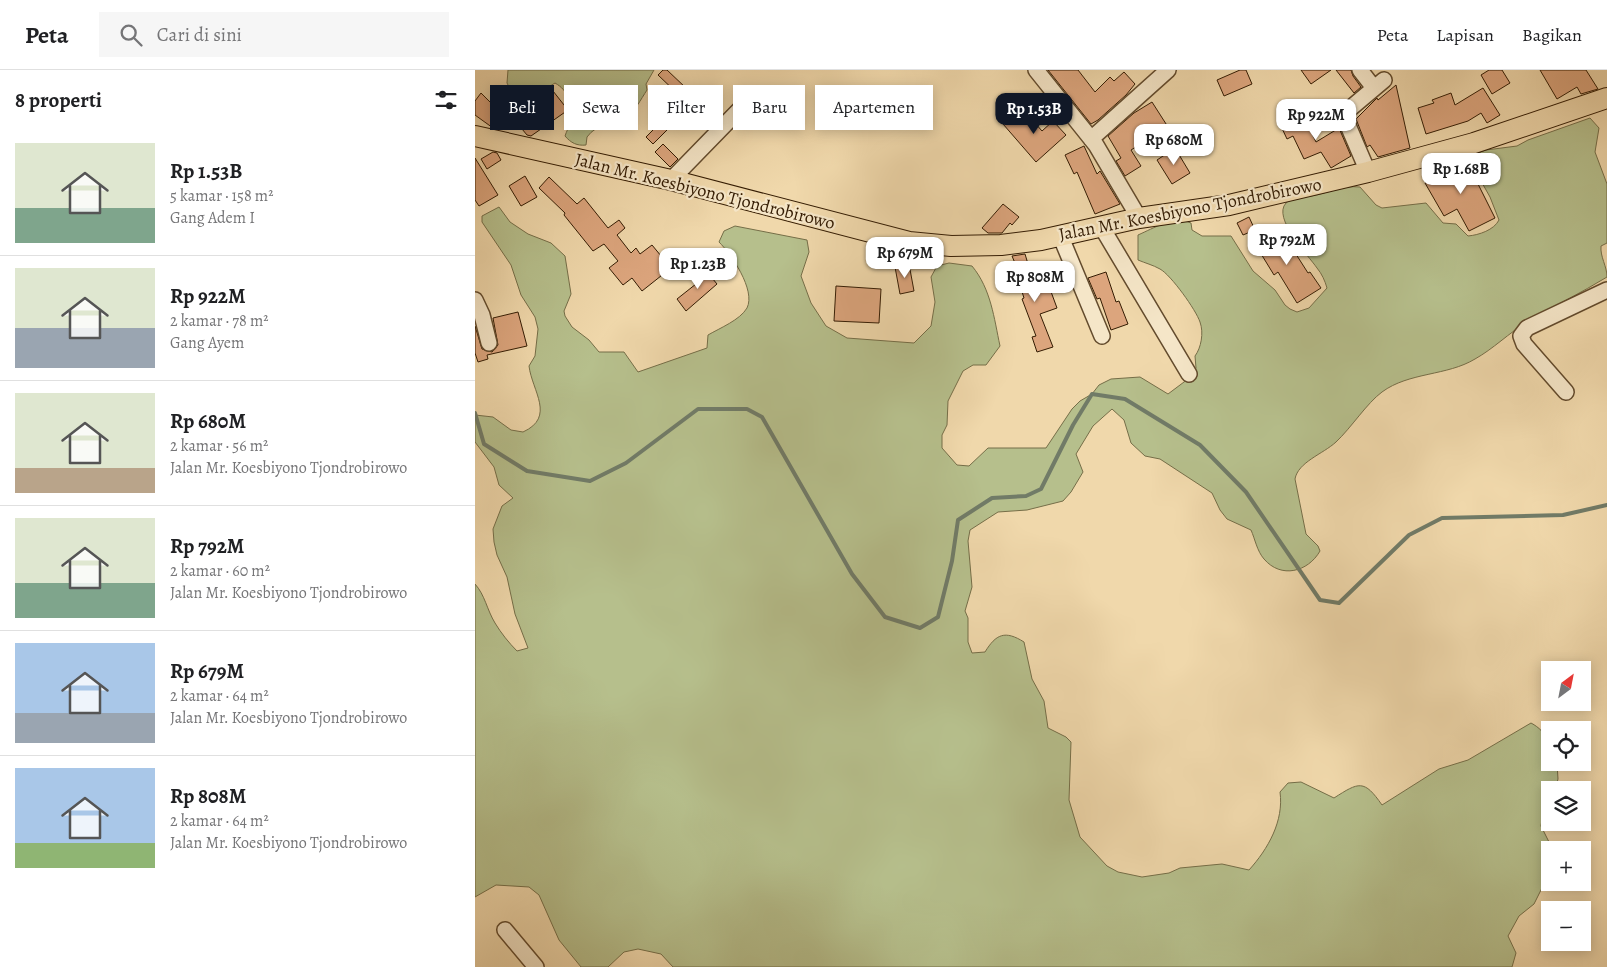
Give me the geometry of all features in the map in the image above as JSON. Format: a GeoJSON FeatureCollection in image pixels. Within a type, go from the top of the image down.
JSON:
{"type":"FeatureCollection","features":[{"type":"Feature","properties":{"kind":"main road","name":"Jalan Mr. Koesbiyono Tjondrobirowo"},"geometry":{"type":"LineString","coordinates":[[475,136],[671,180],[909,242],[951,246],[1001,245],[1060,235],[1139,218],[1229,205],[1368,172],[1474,143],[1607,98]]}},
{"type":"Feature","properties":{"kind":"street"},"geometry":{"type":"LineString","coordinates":[[1037,70],[1105,159],[1139,218]]}},
{"type":"Feature","properties":{"kind":"street"},"geometry":{"type":"LineString","coordinates":[[1091,139],[1168,70]]}},
{"type":"Feature","properties":{"kind":"street"},"geometry":{"type":"LineString","coordinates":[[1360,70],[1379,84],[1347,112],[1347,123],[1368,172]]}},
{"type":"Feature","properties":{"kind":"street"},"geometry":{"type":"LineString","coordinates":[[671,180],[733,116]]}},
{"type":"Feature","properties":{"kind":"street"},"geometry":{"type":"LineString","coordinates":[[1101,226],[1189,374]]}},
{"type":"Feature","properties":{"kind":"street"},"geometry":{"type":"LineString","coordinates":[[1060,235],[1102,336]]}},
{"type":"Feature","properties":{"kind":"street"},"geometry":{"type":"LineString","coordinates":[[1566,392],[1524,344],[1521,336],[1527,328],[1607,290]]}},
{"type":"Feature","properties":{"kind":"street"},"geometry":{"type":"LineString","coordinates":[[475,300],[482,315],[489,343]]}},
{"type":"Feature","properties":{"kind":"street"},"geometry":{"type":"LineString","coordinates":[[505,930],[536,967]]}},
{"type":"Feature","properties":{"kind":"green space"},"geometry":{"type":"Polygon","coordinates":[[[508,70],[654,70],[646,84],[647,90],[638,104],[638,85],[564,85],[564,90],[555,83],[552,85],[508,85],[508,70]]]}},
{"type":"Feature","properties":{"kind":"green space"},"geometry":{"type":"Polygon","coordinates":[[[1590,118],[1599,128],[1595,152],[1607,184],[1607,243],[1601,246],[1601,250],[1607,277],[1527,322],[1475,359],[1452,369],[1404,381],[1382,392],[1336,442],[1306,463],[1297,473],[1295,479],[1306,534],[1318,546],[1320,551],[1309,564],[1286,571],[1271,565],[1260,552],[1251,530],[1227,519],[1220,510],[1212,493],[1160,459],[1145,456],[1131,443],[1124,420],[1112,409],[1093,426],[1076,454],[1083,472],[1063,501],[1027,510],[998,512],[970,530],[968,541],[972,587],[965,611],[968,618],[968,642],[972,653],[985,652],[993,641],[1001,636],[1011,636],[1024,642],[1032,679],[1044,701],[1048,728],[1066,737],[1071,742],[1069,800],[1080,837],[1107,866],[1118,872],[1142,877],[1169,873],[1180,868],[1222,864],[1249,870],[1273,834],[1280,813],[1280,792],[1288,783],[1301,782],[1334,798],[1355,786],[1361,786],[1370,791],[1382,805],[1439,769],[1468,760],[1531,723],[1541,730],[1541,771],[1558,771],[1558,779],[1557,781],[1541,781],[1541,831],[1544,831],[1548,841],[1541,841],[1541,890],[1534,904],[1519,916],[1508,936],[1516,953],[1512,967],[673,967],[661,954],[638,949],[624,952],[608,967],[581,967],[559,940],[539,895],[529,887],[496,885],[475,897],[475,584],[495,623],[508,641],[517,651],[528,648],[515,614],[507,577],[497,555],[494,542],[493,529],[502,506],[513,498],[499,485],[494,467],[475,442],[475,415],[493,417],[511,430],[523,432],[533,426],[538,419],[540,411],[529,366],[535,356],[538,329],[535,317],[521,295],[511,265],[482,222],[482,216],[499,207],[510,222],[528,234],[551,243],[565,256],[571,294],[564,311],[565,316],[572,327],[589,340],[599,352],[624,352],[638,372],[707,348],[708,335],[735,320],[747,308],[749,300],[745,282],[736,263],[719,242],[724,231],[735,226],[807,240],[809,252],[801,276],[811,303],[826,326],[847,338],[914,343],[931,326],[935,302],[931,277],[937,266],[949,263],[972,266],[988,294],[1000,346],[986,365],[973,365],[963,371],[948,401],[947,425],[942,435],[942,448],[957,465],[969,466],[988,448],[1046,448],[1072,409],[1080,401],[1092,394],[1099,385],[1111,379],[1140,377],[1168,394],[1192,376],[1196,368],[1195,356],[1201,340],[1200,322],[1183,293],[1165,273],[1138,260],[1138,235],[1164,224],[1184,221],[1191,223],[1192,230],[1202,236],[1231,236],[1253,271],[1275,290],[1285,305],[1297,312],[1309,308],[1327,288],[1320,273],[1287,227],[1283,210],[1286,203],[1295,198],[1318,195],[1341,188],[1360,187],[1376,205],[1382,208],[1426,203],[1443,223],[1456,224],[1468,236],[1477,234],[1490,229],[1499,220],[1490,197],[1472,165],[1480,152],[1517,146],[1528,140],[1590,118]]]}},
{"type":"Feature","properties":{"kind":"green space"},"geometry":{"type":"Polygon","coordinates":[[[568,130],[594,130],[587,137],[586,145],[574,144],[565,136],[568,130]]]}},
{"type":"Feature","properties":{"kind":"building"},"geometry":{"type":"Polygon","coordinates":[[[663,70],[667,70],[683,85],[668,85],[658,75],[663,70]]]}},
{"type":"Feature","properties":{"kind":"building"},"geometry":{"type":"Polygon","coordinates":[[[1048,70],[1078,70],[1095,92],[1110,77],[1114,81],[1124,72],[1135,84],[1126,95],[1091,124],[1048,70]]]}},
{"type":"Feature","properties":{"kind":"building"},"geometry":{"type":"Polygon","coordinates":[[[1240,70],[1246,70],[1252,84],[1224,96],[1217,80],[1240,70]]]}},
{"type":"Feature","properties":{"kind":"building"},"geometry":{"type":"Polygon","coordinates":[[[1301,70],[1331,70],[1311,84],[1301,70]]]}},
{"type":"Feature","properties":{"kind":"building"},"geometry":{"type":"Polygon","coordinates":[[[1336,70],[1351,70],[1361,87],[1354,93],[1336,70]]]}},
{"type":"Feature","properties":{"kind":"building"},"geometry":{"type":"Polygon","coordinates":[[[1489,70],[1502,70],[1510,83],[1492,94],[1481,75],[1489,70]]]}},
{"type":"Feature","properties":{"kind":"building"},"geometry":{"type":"Polygon","coordinates":[[[1540,70],[1586,70],[1598,89],[1581,94],[1577,87],[1557,99],[1540,70]]]}},
{"type":"Feature","properties":{"kind":"building"},"geometry":{"type":"Polygon","coordinates":[[[1396,85],[1410,148],[1378,157],[1370,145],[1367,147],[1356,119],[1377,98],[1378,100],[1396,85]]]}},
{"type":"Feature","properties":{"kind":"building"},"geometry":{"type":"Polygon","coordinates":[[[1483,88],[1500,115],[1487,123],[1481,113],[1468,121],[1426,134],[1418,108],[1434,103],[1432,100],[1451,93],[1455,105],[1483,88]]]}},
{"type":"Feature","properties":{"kind":"building"},"geometry":{"type":"Polygon","coordinates":[[[554,92],[564,105],[564,113],[554,120],[554,92]]]}},
{"type":"Feature","properties":{"kind":"building"},"geometry":{"type":"Polygon","coordinates":[[[481,93],[490,102],[490,126],[475,115],[475,101],[481,93]]]}},
{"type":"Feature","properties":{"kind":"building"},"geometry":{"type":"Polygon","coordinates":[[[1152,102],[1168,127],[1131,150],[1141,166],[1125,176],[1116,161],[1121,158],[1108,136],[1134,113],[1152,102]]]}},
{"type":"Feature","properties":{"kind":"building"},"geometry":{"type":"Polygon","coordinates":[[[1022,108],[1042,131],[1053,121],[1066,135],[1036,162],[1003,124],[1022,108]]]}},
{"type":"Feature","properties":{"kind":"building"},"geometry":{"type":"Polygon","coordinates":[[[1302,113],[1316,142],[1339,128],[1351,156],[1331,168],[1321,152],[1304,159],[1293,136],[1287,139],[1280,124],[1286,121],[1285,119],[1302,113]]]}},
{"type":"Feature","properties":{"kind":"building"},"geometry":{"type":"Polygon","coordinates":[[[523,130],[540,130],[531,136],[527,135],[523,130]]]}},
{"type":"Feature","properties":{"kind":"building"},"geometry":{"type":"Polygon","coordinates":[[[653,130],[667,130],[653,144],[646,137],[653,130]]]}},
{"type":"Feature","properties":{"kind":"building"},"geometry":{"type":"Polygon","coordinates":[[[663,144],[678,159],[670,167],[655,152],[663,144]]]}},
{"type":"Feature","properties":{"kind":"building"},"geometry":{"type":"Polygon","coordinates":[[[1084,146],[1097,174],[1100,171],[1120,204],[1095,214],[1077,172],[1074,174],[1065,155],[1084,146]]]}},
{"type":"Feature","properties":{"kind":"building"},"geometry":{"type":"Polygon","coordinates":[[[1175,148],[1190,173],[1172,184],[1157,160],[1175,148]]]}},
{"type":"Feature","properties":{"kind":"building"},"geometry":{"type":"Polygon","coordinates":[[[493,152],[497,153],[501,160],[487,169],[481,159],[493,152]]]}},
{"type":"Feature","properties":{"kind":"building"},"geometry":{"type":"Polygon","coordinates":[[[475,158],[498,195],[479,206],[475,200],[475,158]]]}},
{"type":"Feature","properties":{"kind":"building"},"geometry":{"type":"Polygon","coordinates":[[[1465,158],[1495,218],[1469,231],[1457,209],[1444,216],[1425,183],[1451,169],[1449,166],[1465,158]]]}},
{"type":"Feature","properties":{"kind":"building"},"geometry":{"type":"Polygon","coordinates":[[[525,176],[537,197],[521,206],[509,186],[525,176]]]}},
{"type":"Feature","properties":{"kind":"building"},"geometry":{"type":"Polygon","coordinates":[[[549,177],[577,204],[584,198],[608,228],[619,220],[625,228],[617,235],[631,253],[636,248],[640,254],[652,245],[671,268],[642,291],[632,278],[623,285],[609,268],[618,261],[604,244],[593,251],[564,215],[565,213],[539,188],[549,177]]]}},
{"type":"Feature","properties":{"kind":"building"},"geometry":{"type":"Polygon","coordinates":[[[1003,204],[1019,217],[1012,225],[1010,223],[1002,233],[988,233],[982,228],[1003,204]]]}},
{"type":"Feature","properties":{"kind":"building"},"geometry":{"type":"Polygon","coordinates":[[[1249,217],[1255,230],[1243,235],[1237,223],[1249,217]]]}},
{"type":"Feature","properties":{"kind":"building"},"geometry":{"type":"Polygon","coordinates":[[[1280,229],[1308,273],[1310,272],[1321,288],[1297,303],[1278,272],[1274,275],[1255,244],[1280,229]]]}},
{"type":"Feature","properties":{"kind":"building"},"geometry":{"type":"Polygon","coordinates":[[[1025,254],[1037,294],[1050,289],[1057,308],[1040,314],[1053,347],[1037,352],[1032,337],[1036,336],[1022,299],[1024,298],[1017,276],[1020,275],[1012,256],[1025,254]]]}},
{"type":"Feature","properties":{"kind":"building"},"geometry":{"type":"Polygon","coordinates":[[[909,264],[914,291],[900,294],[895,267],[909,264]]]}},
{"type":"Feature","properties":{"kind":"building"},"geometry":{"type":"Polygon","coordinates":[[[703,267],[717,284],[686,311],[677,299],[701,280],[695,274],[703,267]]]}},
{"type":"Feature","properties":{"kind":"building"},"geometry":{"type":"Polygon","coordinates":[[[1106,272],[1116,302],[1119,301],[1128,324],[1111,330],[1100,298],[1097,299],[1088,278],[1106,272]]]}},
{"type":"Feature","properties":{"kind":"building"},"geometry":{"type":"Polygon","coordinates":[[[836,286],[881,289],[879,323],[834,321],[836,286]]]}},
{"type":"Feature","properties":{"kind":"building"},"geometry":{"type":"Polygon","coordinates":[[[518,312],[527,346],[487,355],[488,359],[478,362],[475,353],[475,326],[482,349],[492,352],[498,345],[493,318],[518,312]]]}},
{"type":"Feature","properties":{"kind":"waterway"},"geometry":{"type":"LineString","coordinates":[[475,413],[484,444],[527,471],[590,481],[626,463],[698,409],[747,409],[762,417],[852,574],[885,617],[920,628],[938,617],[952,561],[958,520],[992,498],[1026,496],[1041,489],[1073,425],[1092,394],[1125,399],[1200,445],[1246,492],[1320,600],[1339,603],[1409,535],[1442,518],[1563,515],[1607,505]]}}]}
